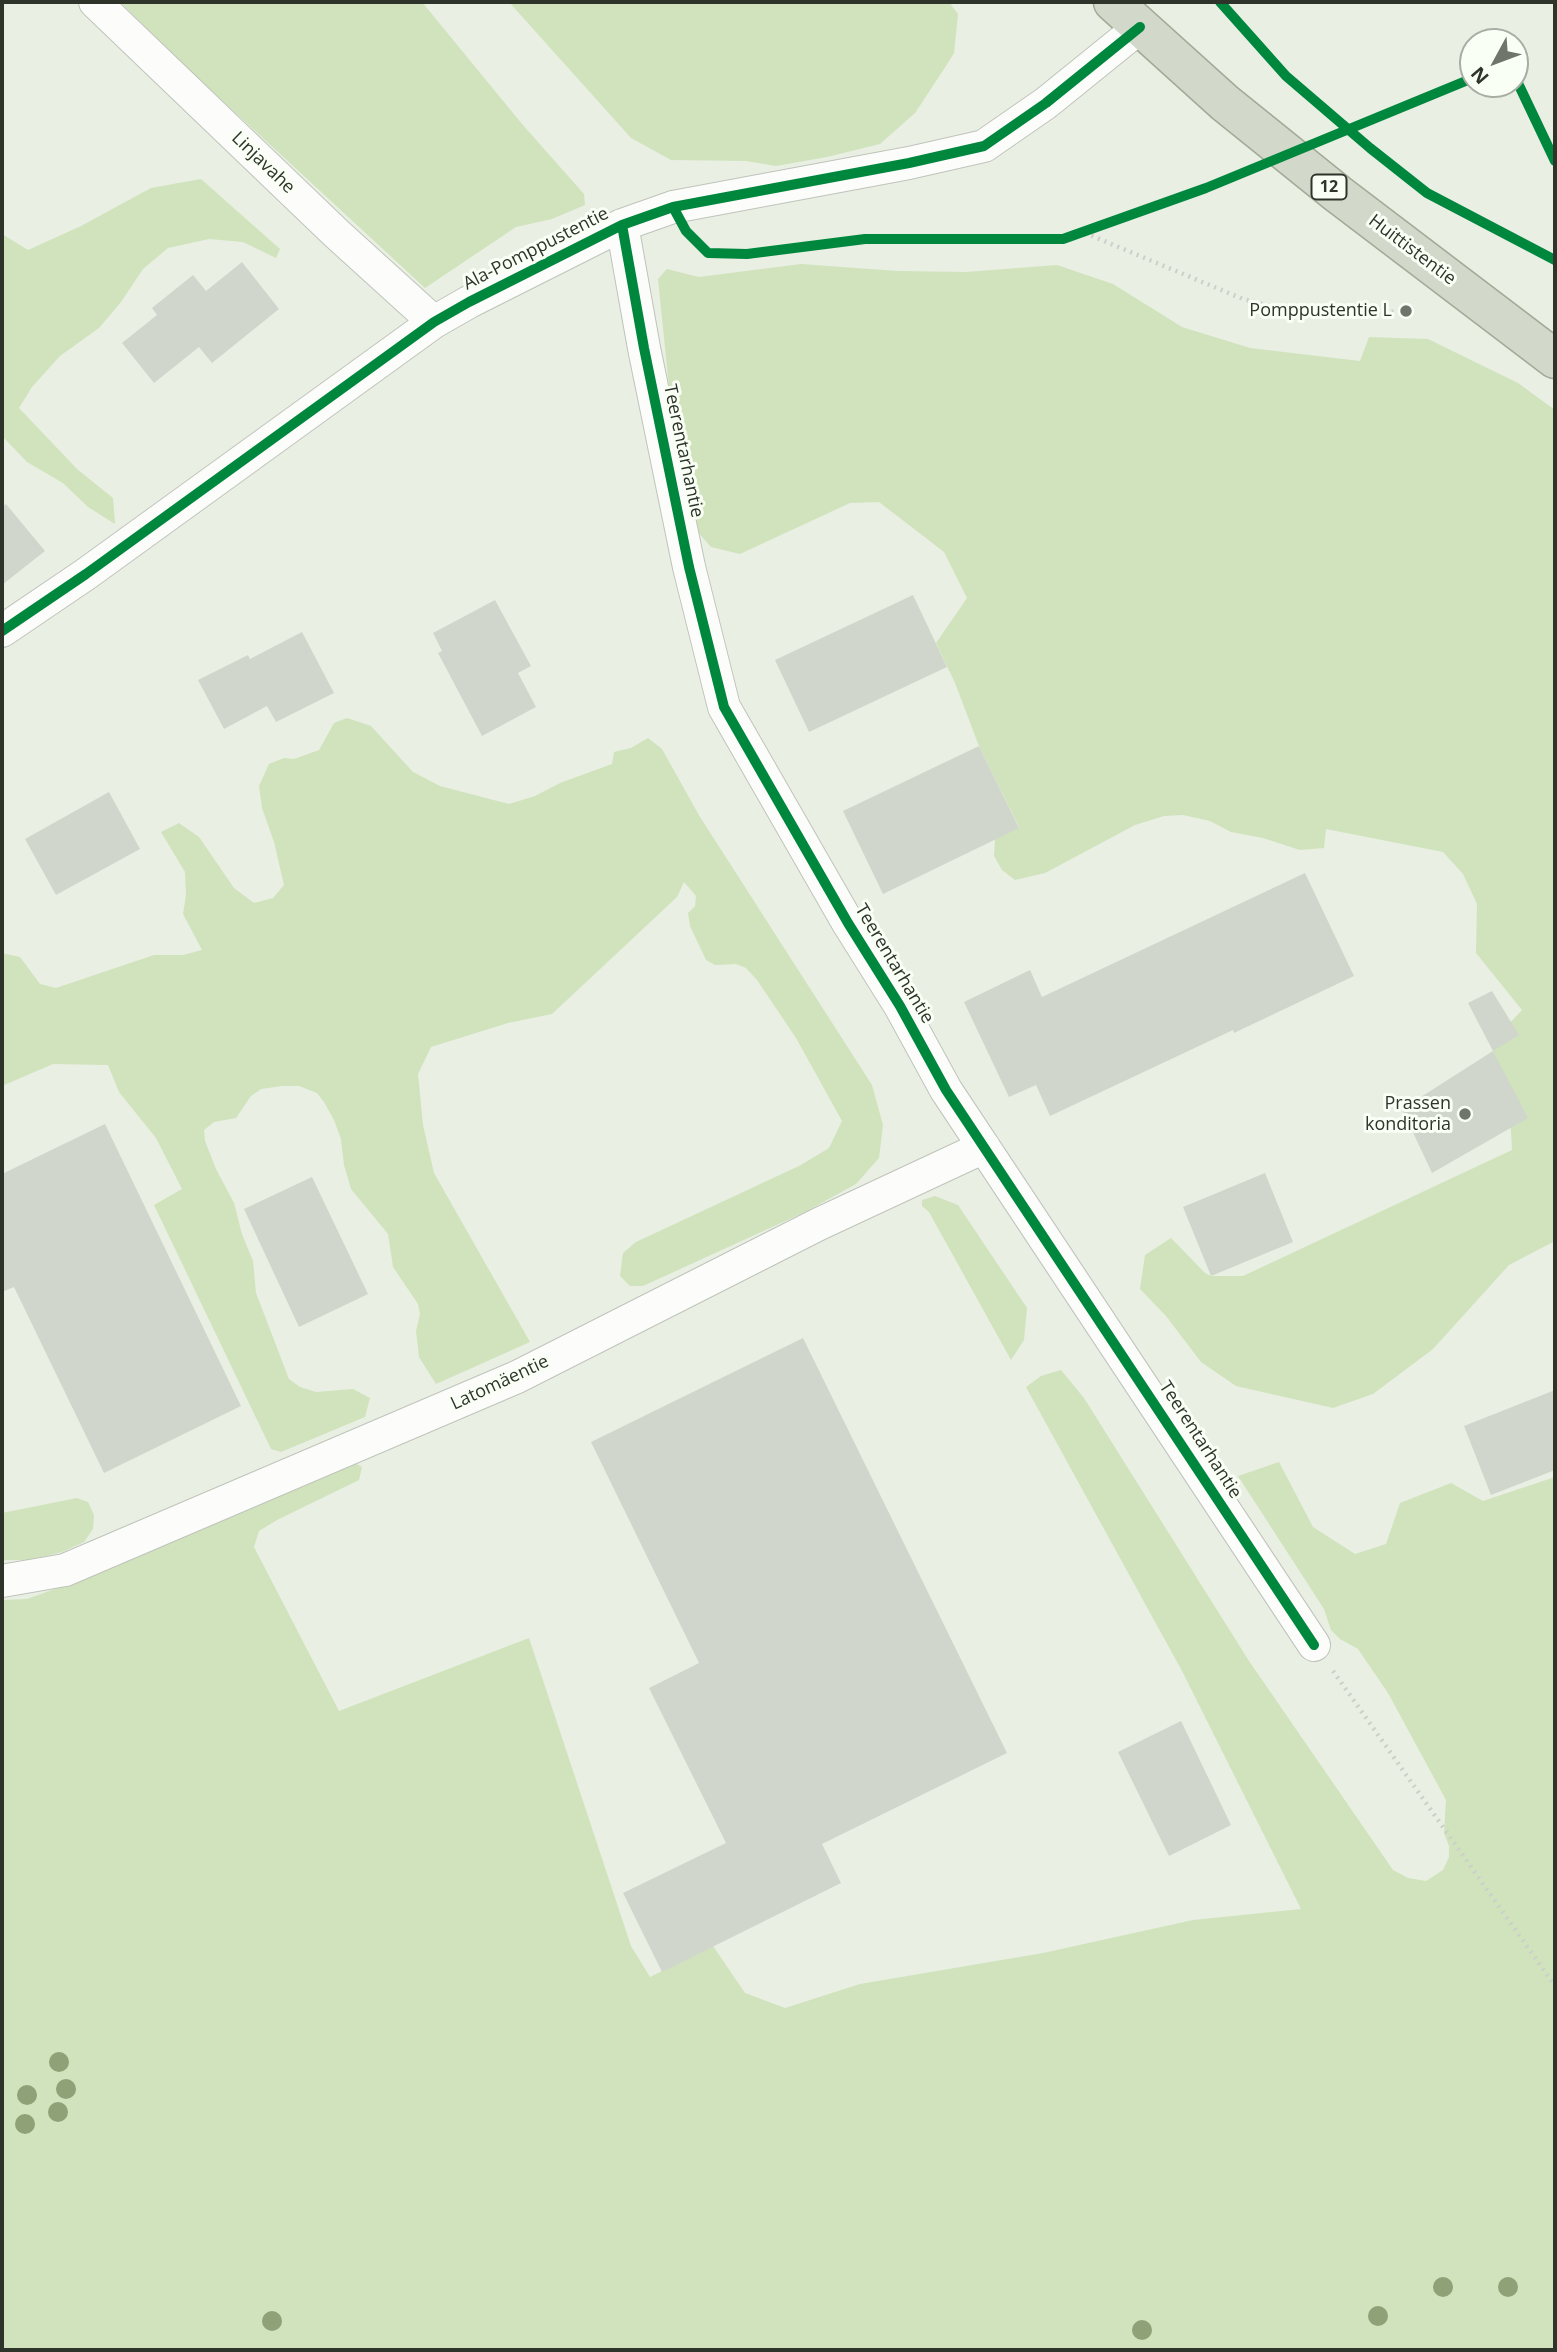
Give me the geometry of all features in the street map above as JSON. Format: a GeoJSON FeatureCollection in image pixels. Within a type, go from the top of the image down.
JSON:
{"type":"FeatureCollection","features":[{"type":"Feature","properties":{"kind":"highway","name":"Huittistentie"},"geometry":{"type":"LineString","coordinates":[[1127,14],[1225,103],[1338,194],[1555,359]]}},
{"type":"Feature","properties":{"kind":"street","name":"Linjavahe"},"geometry":{"type":"LineString","coordinates":[[95,2],[337,234],[434,322]]}},
{"type":"Feature","properties":{"kind":"street","name":"Ala-Pomppustentie"},"geometry":{"type":"LineString","coordinates":[[2,631],[86,574],[434,322],[469,302],[622,225],[673,207],[909,163],[984,146],[1046,103],[1127,14]]}},
{"type":"Feature","properties":{"kind":"street","name":"Teerentarhantie"},"geometry":{"type":"LineString","coordinates":[[622,225],[644,348],[689,566],[724,707],[848,923],[900,1006],[946,1090],[1314,1644]]}},
{"type":"Feature","properties":{"kind":"street","name":"Latomäentie"},"geometry":{"type":"LineString","coordinates":[[2,1581],[65,1570],[517,1377],[819,1224],[984,1147]]}},
{"type":"Feature","properties":{"kind":"path"},"geometry":{"type":"LineString","coordinates":[[1080,234],[1097,228]]}},
{"type":"Feature","properties":{"kind":"path"},"geometry":{"type":"LineString","coordinates":[[1080,234],[1243,299],[1310,316],[1406,311]]}},
{"type":"Feature","properties":{"kind":"path"},"geometry":{"type":"LineString","coordinates":[[1314,1644],[1555,1986]]}},
{"type":"Feature","properties":{"kind":"green space"},"geometry":{"type":"Polygon","coordinates":[[[120,2],[422,2],[522,124],[584,194],[585,205],[552,219],[516,227],[425,288],[185,66],[120,2]]]}},
{"type":"Feature","properties":{"kind":"green space"},"geometry":{"type":"Polygon","coordinates":[[[509,2],[949,2],[958,14],[954,53],[915,113],[880,144],[776,166],[746,161],[671,160],[631,138],[509,2]]]}},
{"type":"Feature","properties":{"kind":"green space"},"geometry":{"type":"Polygon","coordinates":[[[201,179],[280,249],[276,258],[243,242],[209,239],[168,248],[143,269],[99,328],[60,356],[32,387],[19,408],[77,469],[113,498],[115,524],[88,507],[63,483],[27,462],[2,436],[2,234],[28,250],[81,226],[151,188],[201,179]]]}},
{"type":"Feature","properties":{"kind":"green space"},"geometry":{"type":"Polygon","coordinates":[[[801,264],[898,271],[966,272],[1057,265],[1113,284],[1182,327],[1250,348],[1360,361],[1369,337],[1428,339],[1518,383],[1555,410],[1555,1241],[1509,1265],[1433,1349],[1373,1394],[1333,1408],[1236,1386],[1201,1362],[1166,1316],[1140,1289],[1145,1255],[1171,1238],[1205,1273],[1211,1276],[1243,1276],[1512,1150],[1510,1112],[1493,1051],[1508,1025],[1522,1010],[1476,953],[1477,904],[1463,874],[1443,852],[1326,829],[1324,848],[1300,850],[1263,838],[1231,832],[1210,821],[1183,815],[1164,816],[1135,825],[1045,873],[1015,880],[1002,870],[994,856],[995,839],[1019,827],[979,746],[955,683],[936,643],[967,598],[944,552],[879,502],[850,503],[740,554],[711,547],[696,530],[669,387],[658,279],[667,269],[699,277],[801,264]]]}},
{"type":"Feature","properties":{"kind":"green space"},"geometry":{"type":"Polygon","coordinates":[[[347,718],[371,726],[413,772],[440,786],[509,804],[612,764],[614,752],[631,748],[648,738],[662,749],[700,817],[872,1085],[883,1125],[879,1158],[856,1184],[805,1212],[643,1286],[630,1286],[620,1276],[623,1253],[636,1242],[801,1165],[829,1148],[842,1121],[796,1038],[757,980],[746,968],[736,964],[715,965],[706,960],[690,926],[688,913],[695,906],[696,896],[684,882],[677,897],[552,1014],[508,1023],[431,1047],[418,1074],[423,1125],[434,1173],[530,1342],[436,1384],[419,1357],[416,1331],[420,1314],[418,1304],[393,1267],[388,1234],[351,1189],[344,1165],[341,1139],[324,1102],[317,1093],[299,1086],[261,1089],[251,1096],[236,1118],[214,1122],[204,1130],[205,1141],[234,1203],[253,1261],[256,1293],[289,1379],[300,1387],[316,1392],[353,1389],[370,1398],[365,1417],[281,1452],[271,1449],[154,1205],[182,1189],[156,1138],[119,1092],[108,1065],[53,1064],[2,1086],[2,953],[20,957],[40,984],[56,988],[154,955],[183,955],[202,950],[183,914],[185,872],[161,832],[179,823],[199,837],[234,888],[254,903],[273,898],[284,885],[274,842],[262,808],[259,786],[269,764],[319,750],[334,723],[347,718]]]}},
{"type":"Feature","properties":{"kind":"green space"},"geometry":{"type":"Polygon","coordinates":[[[935,1196],[958,1205],[1027,1308],[1024,1340],[1011,1360],[929,1212],[922,1206],[922,1200],[935,1196]]]}},
{"type":"Feature","properties":{"kind":"green space"},"geometry":{"type":"Polygon","coordinates":[[[1061,1370],[1084,1398],[1249,1661],[1393,1870],[1408,1878],[1426,1881],[1443,1870],[1449,1857],[1449,1846],[1444,1833],[1446,1800],[1388,1693],[1358,1649],[1340,1639],[1331,1630],[1324,1609],[1238,1476],[1279,1462],[1313,1527],[1355,1554],[1386,1544],[1400,1503],[1451,1483],[1483,1501],[1555,1477],[1555,2350],[2,2350],[2,1600],[27,1599],[74,1582],[355,1463],[362,1467],[359,1480],[259,1531],[254,1547],[339,1711],[529,1638],[631,1946],[650,1977],[713,1946],[745,1993],[785,2008],[860,1984],[1043,1953],[1193,1920],[1301,1909],[1182,1671],[1026,1387],[1041,1376],[1061,1370]]]}},
{"type":"Feature","properties":{"kind":"green space"},"geometry":{"type":"Polygon","coordinates":[[[77,1498],[88,1502],[94,1515],[93,1529],[84,1542],[50,1555],[27,1560],[2,1560],[2,1513],[77,1498]]]}},
{"type":"Feature","properties":{"kind":"building"},"geometry":{"type":"Polygon","coordinates":[[[242,262],[279,309],[212,363],[199,347],[154,383],[122,343],[157,315],[152,308],[193,275],[206,291],[242,262]]]}},
{"type":"Feature","properties":{"kind":"building"},"geometry":{"type":"Polygon","coordinates":[[[6,504],[45,551],[2,585],[2,507],[6,504]]]}},
{"type":"Feature","properties":{"kind":"building"},"geometry":{"type":"Polygon","coordinates":[[[913,595],[947,667],[809,732],[775,660],[913,595]]]}},
{"type":"Feature","properties":{"kind":"building"},"geometry":{"type":"Polygon","coordinates":[[[495,600],[531,666],[518,673],[536,707],[482,736],[438,653],[442,651],[433,633],[495,600]]]}},
{"type":"Feature","properties":{"kind":"building"},"geometry":{"type":"Polygon","coordinates":[[[302,632],[334,693],[276,722],[267,706],[224,729],[198,680],[248,655],[250,659],[302,632]]]}},
{"type":"Feature","properties":{"kind":"building"},"geometry":{"type":"Polygon","coordinates":[[[979,746],[1019,828],[883,894],[843,811],[979,746]]]}},
{"type":"Feature","properties":{"kind":"building"},"geometry":{"type":"Polygon","coordinates":[[[109,792],[140,849],[56,895],[25,839],[109,792]]]}},
{"type":"Feature","properties":{"kind":"building"},"geometry":{"type":"Polygon","coordinates":[[[1305,873],[1354,976],[1050,1116],[1036,1085],[1009,1097],[964,1002],[1030,970],[1042,997],[1305,873]]]}},
{"type":"Feature","properties":{"kind":"building"},"geometry":{"type":"Polygon","coordinates":[[[1492,991],[1519,1035],[1493,1051],[1468,1003],[1492,991]]]}},
{"type":"Feature","properties":{"kind":"building","name":"Prassen konditoria"},"geometry":{"type":"Polygon","coordinates":[[[1493,1051],[1528,1118],[1432,1173],[1402,1109],[1493,1051]]]}},
{"type":"Feature","properties":{"kind":"building"},"geometry":{"type":"Polygon","coordinates":[[[105,1124],[241,1406],[104,1473],[14,1287],[2,1292],[2,1174],[105,1124]]]}},
{"type":"Feature","properties":{"kind":"building"},"geometry":{"type":"Polygon","coordinates":[[[1265,1173],[1293,1242],[1211,1276],[1183,1207],[1265,1173]]]}},
{"type":"Feature","properties":{"kind":"building"},"geometry":{"type":"Polygon","coordinates":[[[312,1177],[368,1294],[299,1327],[244,1209],[312,1177]]]}},
{"type":"Feature","properties":{"kind":"building"},"geometry":{"type":"Polygon","coordinates":[[[803,1338],[1007,1753],[822,1844],[841,1883],[662,1972],[623,1893],[726,1843],[649,1688],[699,1663],[591,1442],[803,1338]]]}},
{"type":"Feature","properties":{"kind":"building"},"geometry":{"type":"Polygon","coordinates":[[[1555,1390],[1555,1470],[1491,1495],[1464,1426],[1555,1390]]]}},
{"type":"Feature","properties":{"kind":"building"},"geometry":{"type":"Polygon","coordinates":[[[1181,1721],[1231,1825],[1169,1856],[1118,1752],[1181,1721]]]}},
{"type":"Feature","properties":{"kind":"cycle path"},"geometry":{"type":"LineString","coordinates":[[1220,2],[1286,76],[1427,193],[1555,260]]}},
{"type":"Feature","properties":{"kind":"cycle path"},"geometry":{"type":"LineString","coordinates":[[2,631],[86,574],[434,322],[469,302],[622,225],[673,207],[909,163],[984,146],[1046,103],[1140,27]]}},
{"type":"Feature","properties":{"kind":"cycle path"},"geometry":{"type":"LineString","coordinates":[[673,207],[686,231],[708,253],[747,254],[865,239],[1063,239],[1206,188],[1459,84]]}},
{"type":"Feature","properties":{"kind":"cycle path"},"geometry":{"type":"LineString","coordinates":[[1525,98],[1555,161]]}},
{"type":"Feature","properties":{"kind":"cycle path"},"geometry":{"type":"LineString","coordinates":[[622,225],[689,567],[724,707],[848,923],[900,1006],[946,1090],[1314,1645]]}},
{"type":"Feature","properties":{"kind":"place","name":"Pomppustentie L"},"geometry":{"type":"Point","coordinates":[1406,311]}},
{"type":"Feature","properties":{"kind":"place","name":"Prassen konditoria"},"geometry":{"type":"Point","coordinates":[1465,1114]}}]}
